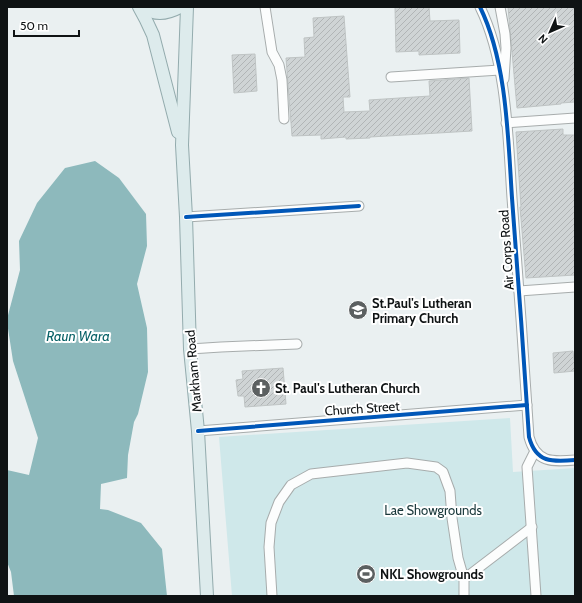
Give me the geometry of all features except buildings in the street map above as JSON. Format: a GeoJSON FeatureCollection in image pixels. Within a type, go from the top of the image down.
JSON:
{"type":"FeatureCollection","features":[{"type":"Feature","properties":{"kind":"main road"},"geometry":{"type":"LineString","coordinates":[[139,7],[149,12],[160,13],[171,12],[180,7]]}},
{"type":"Feature","properties":{"kind":"main road","name":"Markham Road"},"geometry":{"type":"LineString","coordinates":[[139,7],[153,35],[182,145]]}},
{"type":"Feature","properties":{"kind":"main road","name":"Markham Road"},"geometry":{"type":"LineString","coordinates":[[187,7],[182,145],[190,349],[198,431],[207,596]]}},
{"type":"Feature","properties":{"kind":"street"},"geometry":{"type":"LineString","coordinates":[[265,7],[272,52],[279,65],[282,80],[284,119]]}},
{"type":"Feature","properties":{"kind":"street","name":"Air Corps Road"},"geometry":{"type":"LineString","coordinates":[[480,7],[485,16],[493,40],[500,70],[503,92],[529,437],[531,446],[535,451]]}},
{"type":"Feature","properties":{"kind":"street","name":"Air Corps Road"},"geometry":{"type":"LineString","coordinates":[[500,7],[506,48],[503,92]]}},
{"type":"Feature","properties":{"kind":"street"},"geometry":{"type":"LineString","coordinates":[[391,77],[500,70]]}},
{"type":"Feature","properties":{"kind":"street"},"geometry":{"type":"LineString","coordinates":[[506,123],[575,118]]}},
{"type":"Feature","properties":{"kind":"street"},"geometry":{"type":"LineString","coordinates":[[186,217],[359,206]]}},
{"type":"Feature","properties":{"kind":"street"},"geometry":{"type":"LineString","coordinates":[[519,291],[575,287]]}},
{"type":"Feature","properties":{"kind":"street"},"geometry":{"type":"LineString","coordinates":[[190,349],[297,344]]}},
{"type":"Feature","properties":{"kind":"street","name":"Church Street"},"geometry":{"type":"LineString","coordinates":[[198,431],[527,405]]}},
{"type":"Feature","properties":{"kind":"street"},"geometry":{"type":"LineString","coordinates":[[536,596],[527,467],[535,451],[547,459],[558,461],[575,460]]}},
{"type":"Feature","properties":{"kind":"street"},"geometry":{"type":"LineString","coordinates":[[272,596],[269,547],[271,523],[279,502],[292,485],[311,474],[407,463],[436,467],[443,472],[450,491],[452,518],[458,558],[464,579],[464,596]]}},
{"type":"Feature","properties":{"kind":"street"},"geometry":{"type":"LineString","coordinates":[[464,579],[532,527]]}},
{"type":"Feature","properties":{"kind":"green space","name":"Lae Showgrounds"},"geometry":{"type":"Polygon","coordinates":[[[510,418],[513,472],[575,468],[575,596],[232,596],[219,437],[510,418]]]}},
{"type":"Feature","properties":{"kind":"water","name":"Raun Wara"},"geometry":{"type":"Polygon","coordinates":[[[95,161],[119,178],[146,214],[147,246],[137,284],[147,328],[148,372],[138,414],[134,422],[128,455],[127,478],[101,484],[100,509],[108,510],[141,523],[162,549],[167,596],[14,596],[11,572],[7,562],[7,470],[29,475],[38,438],[13,361],[7,322],[20,270],[19,241],[37,203],[65,168],[95,161]]]}},
{"type":"Feature","properties":{"kind":"cycle path"},"geometry":{"type":"LineString","coordinates":[[480,7],[496,52],[505,101],[529,437],[536,452],[546,459],[559,461],[575,460]]}},
{"type":"Feature","properties":{"kind":"cycle path"},"geometry":{"type":"LineString","coordinates":[[186,217],[359,206]]}},
{"type":"Feature","properties":{"kind":"cycle path"},"geometry":{"type":"LineString","coordinates":[[198,431],[527,405]]}},
{"type":"Feature","properties":{"kind":"place","name":"St.Paul's Lutheran Primary Church"},"geometry":{"type":"Point","coordinates":[358,310]}},
{"type":"Feature","properties":{"kind":"place","name":"St. Paul's Lutheran Church"},"geometry":{"type":"Point","coordinates":[261,388]}},
{"type":"Feature","properties":{"kind":"place","name":"NKL Showgrounds"},"geometry":{"type":"Point","coordinates":[366,574]}}]}
